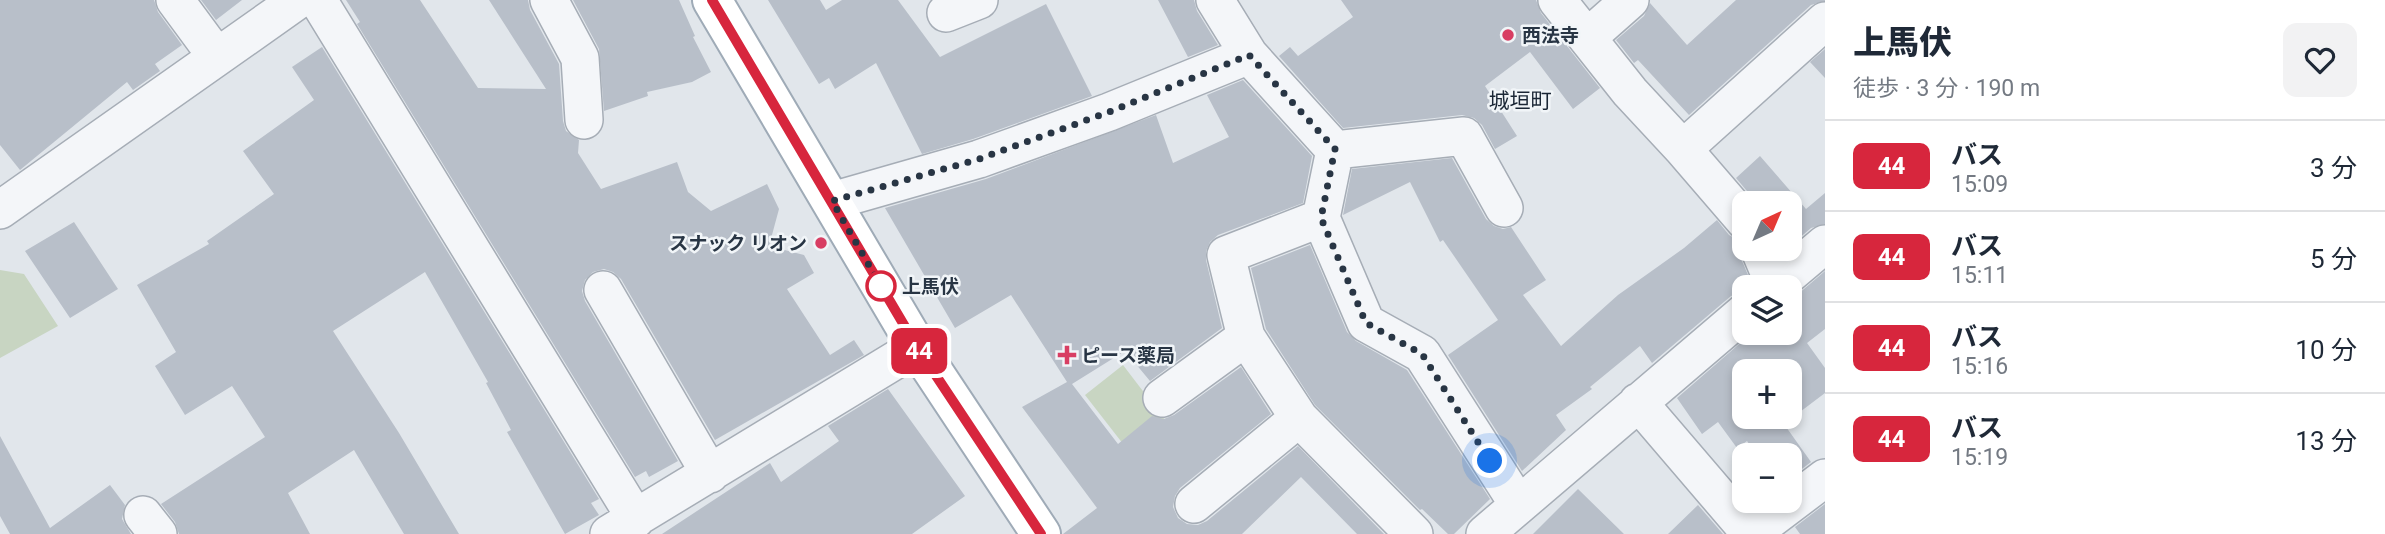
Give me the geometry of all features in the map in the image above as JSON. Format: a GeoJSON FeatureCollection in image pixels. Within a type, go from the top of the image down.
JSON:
{"type":"FeatureCollection","features":[{"type":"Feature","properties":{"kind":"main road"},"geometry":{"type":"LineString","coordinates":[[712,0],[917,347],[1041,534]]}},
{"type":"Feature","properties":{"kind":"street"},"geometry":{"type":"LineString","coordinates":[[175,0],[217,57]]}},
{"type":"Feature","properties":{"kind":"street"},"geometry":{"type":"LineString","coordinates":[[0,210],[298,0]]}},
{"type":"Feature","properties":{"kind":"street"},"geometry":{"type":"LineString","coordinates":[[318,0],[638,525],[710,474],[917,347]]}},
{"type":"Feature","properties":{"kind":"street"},"geometry":{"type":"LineString","coordinates":[[549,0],[580,58],[584,120]]}},
{"type":"Feature","properties":{"kind":"street"},"geometry":{"type":"LineString","coordinates":[[1557,0],[1630,92],[1732,206]]}},
{"type":"Feature","properties":{"kind":"street"},"geometry":{"type":"LineString","coordinates":[[1587,38],[1630,0]]}},
{"type":"Feature","properties":{"kind":"street"},"geometry":{"type":"LineString","coordinates":[[1218,1],[1249,55],[1335,149]]}},
{"type":"Feature","properties":{"kind":"street"},"geometry":{"type":"LineString","coordinates":[[1683,149],[1825,21]]}},
{"type":"Feature","properties":{"kind":"street"},"geometry":{"type":"LineString","coordinates":[[832,201],[979,159],[1109,112],[1249,55]]}},
{"type":"Feature","properties":{"kind":"street"},"geometry":{"type":"LineString","coordinates":[[1335,149],[1464,136],[1504,208]]}},
{"type":"Feature","properties":{"kind":"street"},"geometry":{"type":"LineString","coordinates":[[1335,149],[1321,218],[1366,323],[1422,354],[1518,503]]}},
{"type":"Feature","properties":{"kind":"street"},"geometry":{"type":"LineString","coordinates":[[1321,218],[1226,255],[1246,337],[1299,418],[1414,534]]}},
{"type":"Feature","properties":{"kind":"street"},"geometry":{"type":"LineString","coordinates":[[1788,275],[1825,244]]}},
{"type":"Feature","properties":{"kind":"street"},"geometry":{"type":"LineString","coordinates":[[603,290],[710,474]]}},
{"type":"Feature","properties":{"kind":"street"},"geometry":{"type":"LineString","coordinates":[[1485,534],[1518,503],[1732,323]]}},
{"type":"Feature","properties":{"kind":"street"},"geometry":{"type":"LineString","coordinates":[[1162,398],[1246,337]]}},
{"type":"Feature","properties":{"kind":"street"},"geometry":{"type":"LineString","coordinates":[[1638,402],[1751,534],[1825,478]]}},
{"type":"Feature","properties":{"kind":"street"},"geometry":{"type":"LineString","coordinates":[[1194,505],[1299,418]]}},
{"type":"Feature","properties":{"kind":"green space"},"geometry":{"type":"Polygon","coordinates":[[[0,270],[24,274],[58,326],[0,358],[0,270]]]}},
{"type":"Feature","properties":{"kind":"green space"},"geometry":{"type":"Polygon","coordinates":[[[1123,365],[1165,420],[1127,449],[1085,395],[1123,365]]]}},
{"type":"Feature","properties":{"kind":"building"},"geometry":{"type":"Polygon","coordinates":[[[0,0],[154,0],[158,12],[182,45],[155,64],[160,71],[133,90],[127,82],[20,170],[0,145],[0,0]]]}},
{"type":"Feature","properties":{"kind":"building"},"geometry":{"type":"Polygon","coordinates":[[[201,0],[242,0],[216,20],[201,0]]]}},
{"type":"Feature","properties":{"kind":"building"},"geometry":{"type":"Polygon","coordinates":[[[346,0],[420,0],[478,88],[546,89],[489,0],[528,0],[530,10],[559,64],[566,131],[579,140],[578,153],[601,189],[677,162],[688,192],[711,211],[767,184],[779,209],[769,246],[804,255],[814,273],[787,289],[830,355],[854,340],[864,355],[715,440],[621,279],[604,269],[593,272],[585,280],[582,291],[585,301],[678,461],[649,477],[646,471],[635,477],[357,24],[360,22],[346,0]]]}},
{"type":"Feature","properties":{"kind":"building"},"geometry":{"type":"Polygon","coordinates":[[[573,0],[679,0],[695,36],[693,37],[711,72],[692,82],[647,92],[648,96],[604,111],[599,49],[573,0]]]}},
{"type":"Feature","properties":{"kind":"building"},"geometry":{"type":"Polygon","coordinates":[[[768,0],[820,0],[826,10],[842,0],[898,0],[940,57],[1046,4],[1092,96],[973,139],[922,154],[876,63],[835,89],[829,78],[819,84],[768,0]]]}},
{"type":"Feature","properties":{"kind":"building"},"geometry":{"type":"Polygon","coordinates":[[[1158,0],[1194,0],[1197,11],[1218,45],[1188,57],[1158,0]]]}},
{"type":"Feature","properties":{"kind":"building"},"geometry":{"type":"Polygon","coordinates":[[[1341,0],[1536,0],[1541,13],[1600,88],[1573,109],[1530,52],[1485,86],[1517,136],[1495,149],[1482,125],[1474,118],[1462,115],[1343,128],[1279,56],[1290,47],[1298,56],[1353,17],[1341,0]]]}},
{"type":"Feature","properties":{"kind":"building"},"geometry":{"type":"Polygon","coordinates":[[[1736,0],[1825,1],[1811,5],[1689,115],[1638,60],[1634,63],[1616,40],[1644,16],[1650,3],[1687,45],[1736,0]]]}},
{"type":"Feature","properties":{"kind":"building"},"geometry":{"type":"Polygon","coordinates":[[[322,47],[599,499],[591,503],[599,515],[565,534],[507,432],[511,430],[486,383],[488,382],[425,272],[333,331],[399,433],[459,534],[404,534],[354,450],[288,493],[310,534],[179,534],[175,522],[161,504],[265,437],[232,386],[185,415],[155,366],[176,352],[137,285],[209,244],[207,241],[274,194],[243,151],[314,100],[292,67],[322,47]]]}},
{"type":"Feature","properties":{"kind":"building"},"geometry":{"type":"Polygon","coordinates":[[[1825,49],[1825,78],[1810,62],[1825,49]]]}},
{"type":"Feature","properties":{"kind":"building"},"geometry":{"type":"Polygon","coordinates":[[[1243,80],[1312,156],[1303,203],[1218,235],[1210,242],[1206,260],[1222,328],[1150,381],[1125,351],[1072,384],[1118,444],[1152,416],[1164,419],[1174,415],[1241,367],[1271,414],[1180,488],[1173,507],[1178,518],[1187,524],[1198,525],[1207,521],[1298,446],[1384,534],[1357,534],[1301,477],[1242,534],[1063,534],[1097,508],[1022,407],[1067,382],[1011,295],[955,328],[885,208],[986,179],[1156,115],[1173,163],[1229,137],[1207,95],[1243,80]]]}},
{"type":"Feature","properties":{"kind":"building"},"geometry":{"type":"Polygon","coordinates":[[[1760,156],[1790,191],[1747,191],[1736,178],[1760,156]]]}},
{"type":"Feature","properties":{"kind":"building"},"geometry":{"type":"Polygon","coordinates":[[[1452,158],[1486,219],[1503,229],[1511,227],[1546,280],[1523,295],[1561,346],[1618,295],[1684,248],[1717,220],[1732,237],[1732,261],[1742,261],[1748,275],[1732,275],[1732,296],[1652,363],[1640,346],[1590,387],[1592,389],[1556,415],[1566,430],[1522,471],[1448,355],[1498,320],[1443,240],[1440,242],[1410,182],[1343,215],[1352,169],[1452,158]]]}},
{"type":"Feature","properties":{"kind":"building"},"geometry":{"type":"Polygon","coordinates":[[[1825,193],[1825,224],[1811,228],[1802,236],[1802,204],[1806,209],[1825,193]]]}},
{"type":"Feature","properties":{"kind":"building"},"geometry":{"type":"Polygon","coordinates":[[[74,222],[118,289],[70,318],[25,251],[74,222]]]}},
{"type":"Feature","properties":{"kind":"building"},"geometry":{"type":"Polygon","coordinates":[[[1310,245],[1347,332],[1356,341],[1407,370],[1490,499],[1454,534],[1448,534],[1420,510],[1315,405],[1266,329],[1251,268],[1310,245]]]}},
{"type":"Feature","properties":{"kind":"building"},"geometry":{"type":"Polygon","coordinates":[[[1825,271],[1825,329],[1807,343],[1825,368],[1825,393],[1802,410],[1802,359],[1732,359],[1732,429],[1788,429],[1798,443],[1733,443],[1718,422],[1702,434],[1677,398],[1738,345],[1802,345],[1802,291],[1825,271]]]}},
{"type":"Feature","properties":{"kind":"building"},"geometry":{"type":"Polygon","coordinates":[[[888,389],[965,496],[912,534],[662,534],[770,463],[781,482],[839,441],[828,426],[888,389]]]}},
{"type":"Feature","properties":{"kind":"building"},"geometry":{"type":"Polygon","coordinates":[[[0,436],[50,528],[110,485],[125,505],[122,519],[131,534],[10,534],[0,516],[0,436]]]}},
{"type":"Feature","properties":{"kind":"building"},"geometry":{"type":"Polygon","coordinates":[[[1802,449],[1811,462],[1802,469],[1802,449]]]}},
{"type":"Feature","properties":{"kind":"building"},"geometry":{"type":"Polygon","coordinates":[[[1578,489],[1624,534],[1533,534],[1578,489]]]}},
{"type":"Feature","properties":{"kind":"building"},"geometry":{"type":"Polygon","coordinates":[[[1825,504],[1825,534],[1800,534],[1795,527],[1825,504]]]}},
{"type":"Feature","properties":{"kind":"building"},"geometry":{"type":"Polygon","coordinates":[[[1698,505],[1723,534],[1668,534],[1698,505]]]}},
{"type":"Feature","properties":{"kind":"bus line","name":"44"},"geometry":{"type":"LineString","coordinates":[[712,0],[917,347],[1041,534]]}},
{"type":"Feature","properties":{"kind":"place","name":"西法寺"},"geometry":{"type":"Point","coordinates":[1508,35]}},
{"type":"Feature","properties":{"kind":"place","name":"スナック リオン"},"geometry":{"type":"Point","coordinates":[821,243]}},
{"type":"Feature","properties":{"kind":"place","name":"上馬伏"},"geometry":{"type":"Point","coordinates":[881,286]}},
{"type":"Feature","properties":{"kind":"place","name":"ピース薬局"},"geometry":{"type":"Point","coordinates":[1067,355]}},
{"type":"Feature","properties":{"kind":"district","name":"城垣町"},"geometry":{"type":"Point","coordinates":[1520,101]}},
{"type":"Feature","properties":{"kind":"route"},"geometry":{"type":"LineString","coordinates":[[881,286],[832,201],[979,159],[1109,112],[1249,55],[1335,149],[1321,218],[1366,323],[1422,354],[1490,461]]}}]}
